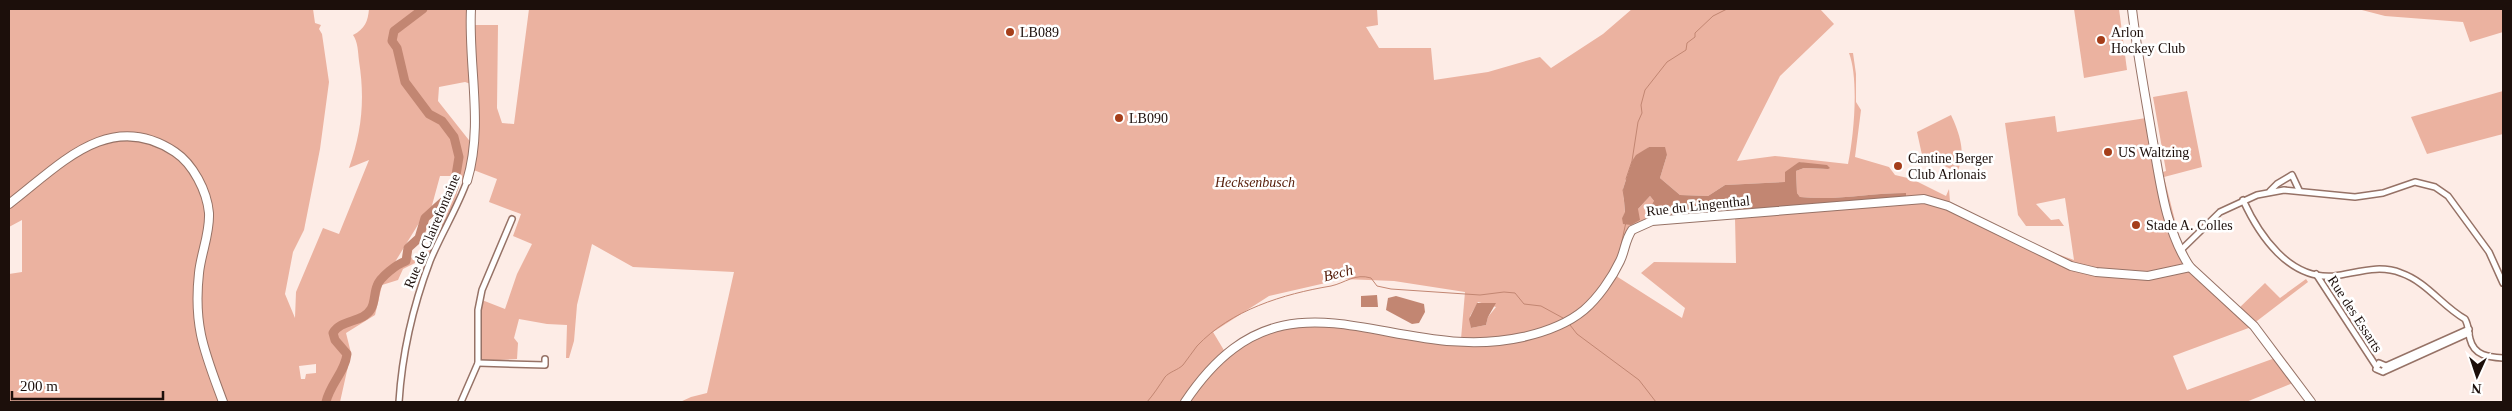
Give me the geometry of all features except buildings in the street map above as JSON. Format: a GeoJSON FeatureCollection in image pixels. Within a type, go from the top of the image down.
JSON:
{"type":"FeatureCollection","features":[{"type":"Feature","properties":{"kind":"street","name":"Rue de Clairefontaine"},"geometry":{"type":"LineString","coordinates":[[399,402],[407,338],[418,297],[431,260],[467,181],[473,156],[475,135],[471,9]]}},
{"type":"Feature","properties":{"kind":"street"},"geometry":{"type":"LineString","coordinates":[[2132,9],[2160,181],[2180,250],[2190,267],[2254,326],[2311,402]]}},
{"type":"Feature","properties":{"kind":"street"},"geometry":{"type":"LineString","coordinates":[[9,204],[77,151],[105,138],[140,136],[168,147],[181,156],[200,182],[208,214],[208,232],[199,269],[197,318],[199,335],[222,402]]}},
{"type":"Feature","properties":{"kind":"street"},"geometry":{"type":"LineString","coordinates":[[2270,192],[2277,184],[2292,175],[2299,190]]}},
{"type":"Feature","properties":{"kind":"street"},"geometry":{"type":"LineString","coordinates":[[2180,250],[2220,212],[2243,200],[2270,192],[2299,190],[2355,197],[2383,193],[2415,182],[2435,187],[2448,196],[2489,252],[2503,283]]}},
{"type":"Feature","properties":{"kind":"street","name":"Rue du Lingenthal"},"geometry":{"type":"LineString","coordinates":[[1185,402],[1203,377],[1226,354],[1245,339],[1262,331],[1306,322],[1338,323],[1459,343],[1512,340],[1545,332],[1572,318],[1589,305],[1612,274],[1632,230],[1652,221],[1924,199],[1948,206],[2079,268],[2096,272],[2148,276],[2190,267]]}},
{"type":"Feature","properties":{"kind":"street"},"geometry":{"type":"LineString","coordinates":[[2243,200],[2259,232],[2274,250],[2293,264],[2316,274],[2333,276],[2381,269],[2400,272],[2421,283],[2454,312],[2465,319],[2473,347],[2480,354],[2488,357],[2503,358]]}},
{"type":"Feature","properties":{"kind":"street"},"geometry":{"type":"LineString","coordinates":[[461,402],[478,363],[478,310],[482,290],[512,219]]}},
{"type":"Feature","properties":{"kind":"street","name":"Rue des Essarts"},"geometry":{"type":"LineString","coordinates":[[2316,274],[2376,366],[2380,362],[2385,369],[2469,331]]}},
{"type":"Feature","properties":{"kind":"street"},"geometry":{"type":"LineString","coordinates":[[478,363],[545,365],[545,360]]}},
{"type":"Feature","properties":{"kind":"green space","name":"Hecksenbusch"},"geometry":{"type":"Polygon","coordinates":[[[9,9],[313,9],[315,23],[321,25],[319,29],[322,34],[329,82],[320,149],[304,230],[293,252],[285,294],[295,318],[296,292],[323,228],[339,234],[369,160],[349,168],[357,141],[362,102],[358,51],[353,35],[365,24],[369,9],[475,9],[474,25],[498,25],[497,108],[502,123],[514,124],[529,9],[1377,9],[1378,25],[1366,27],[1379,48],[1431,48],[1434,80],[1488,72],[1540,57],[1551,68],[1603,34],[1632,9],[1820,9],[1834,24],[1780,76],[1737,161],[1775,156],[1848,164],[1854,123],[1854,77],[1849,53],[1853,53],[1856,74],[1856,102],[1861,110],[1855,157],[1889,167],[1895,175],[1912,179],[1946,196],[1949,189],[1950,202],[2049,251],[2074,260],[2065,198],[2036,204],[2051,220],[2059,219],[2064,226],[2026,226],[2018,215],[2005,123],[2055,116],[2057,132],[2146,118],[2156,180],[2164,177],[2185,260],[2237,310],[2265,283],[2280,298],[2306,279],[2308,282],[2253,324],[2254,326],[2173,356],[2187,390],[2275,358],[2293,383],[2246,402],[680,402],[707,393],[734,272],[633,267],[592,244],[577,305],[574,341],[569,358],[566,358],[567,325],[519,319],[514,338],[518,343],[517,359],[481,361],[482,300],[505,309],[517,274],[532,244],[513,236],[521,214],[489,202],[497,179],[471,169],[467,181],[461,179],[452,211],[436,241],[430,233],[460,174],[455,172],[453,176],[440,176],[431,209],[424,215],[395,262],[406,262],[409,258],[420,256],[426,245],[432,247],[425,263],[419,261],[403,269],[398,280],[382,285],[375,315],[346,333],[351,353],[340,402],[9,402],[9,274],[22,272],[22,220],[9,227],[9,9]],[[465,82],[439,87],[438,101],[472,144],[471,84],[465,82]],[[1649,147],[1632,161],[1623,189],[1625,213],[1622,218],[1638,209],[1650,196],[1654,201],[1866,200],[1906,197],[1906,193],[1893,193],[1827,198],[1800,197],[1797,193],[1796,171],[1804,168],[1828,169],[1799,162],[1785,182],[1725,185],[1708,196],[1680,195],[1660,178],[1667,155],[1649,147]],[[1735,218],[1637,226],[1613,274],[1682,318],[1685,308],[1641,273],[1654,262],[1736,263],[1735,218]],[[1343,279],[1269,296],[1213,332],[1225,352],[1248,335],[1261,329],[1288,322],[1331,318],[1326,321],[1461,339],[1465,292],[1394,281],[1343,279]],[[1478,302],[1470,316],[1471,328],[1486,325],[1488,317],[1496,307],[1478,302]],[[316,364],[299,366],[301,379],[305,379],[306,374],[316,373],[316,364]]]}},
{"type":"Feature","properties":{"kind":"green space","name":"Arlon Hockey Club"},"geometry":{"type":"Polygon","coordinates":[[[2074,9],[2119,9],[2127,70],[2084,78],[2074,9]]]}},
{"type":"Feature","properties":{"kind":"green space"},"geometry":{"type":"Polygon","coordinates":[[[2358,9],[2503,9],[2503,32],[2470,42],[2463,22],[2385,16],[2358,9]]]}},
{"type":"Feature","properties":{"kind":"green space"},"geometry":{"type":"Polygon","coordinates":[[[2187,91],[2202,167],[2164,177],[2163,172],[2166,171],[2153,97],[2187,91]]]}},
{"type":"Feature","properties":{"kind":"green space"},"geometry":{"type":"Polygon","coordinates":[[[2503,91],[2503,134],[2427,154],[2411,117],[2503,91]]]}},
{"type":"Feature","properties":{"kind":"green space"},"geometry":{"type":"Polygon","coordinates":[[[1951,115],[1957,129],[1962,151],[1957,172],[1922,155],[1917,132],[1951,115]]]}},
{"type":"Feature","properties":{"kind":"shaded area"},"geometry":{"type":"Polygon","coordinates":[[[1649,147],[1665,147],[1667,155],[1660,178],[1680,195],[1708,196],[1725,185],[1785,182],[1785,172],[1799,162],[1827,165],[1830,168],[1804,168],[1796,171],[1797,193],[1800,197],[1827,198],[1906,193],[1906,197],[1654,218],[1649,210],[1654,201],[1650,196],[1638,209],[1640,220],[1631,225],[1623,224],[1622,218],[1625,212],[1623,189],[1632,161],[1636,155],[1649,147]]]}},
{"type":"Feature","properties":{"kind":"shaded area"},"geometry":{"type":"Polygon","coordinates":[[[1377,295],[1378,307],[1361,307],[1361,296],[1377,295]]]}},
{"type":"Feature","properties":{"kind":"shaded area"},"geometry":{"type":"Polygon","coordinates":[[[1396,296],[1424,304],[1425,312],[1419,323],[1412,324],[1386,310],[1388,298],[1396,296]]]}},
{"type":"Feature","properties":{"kind":"shaded area"},"geometry":{"type":"Polygon","coordinates":[[[1477,303],[1496,303],[1486,325],[1471,328],[1469,319],[1477,303]]]}},
{"type":"Feature","properties":{"kind":"waterway"},"geometry":{"type":"LineString","coordinates":[[326,402],[343,367],[347,354],[335,340],[333,333],[341,325],[363,317],[372,307],[379,282],[389,271],[406,261],[408,248],[419,238],[425,218],[446,199],[454,187],[459,157],[454,137],[442,121],[429,114],[405,82],[397,48],[392,41],[394,31],[423,9]]}},
{"type":"Feature","properties":{"kind":"waterway"},"geometry":{"type":"LineString","coordinates":[[1626,179],[1632,161],[1645,90],[1667,62],[1686,50],[1687,43],[1695,37],[1695,33],[1713,16],[1727,9]]}},
{"type":"Feature","properties":{"kind":"waterway"},"geometry":{"type":"LineString","coordinates":[[1623,190],[1625,201]]}},
{"type":"Feature","properties":{"kind":"waterway"},"geometry":{"type":"LineString","coordinates":[[1620,250],[1626,222]]}},
{"type":"Feature","properties":{"kind":"waterway","name":"Bech"},"geometry":{"type":"LineString","coordinates":[[1147,402],[1165,377],[1183,365],[1197,346],[1211,333],[1242,313],[1276,299],[1331,286],[1355,278],[1371,278],[1377,286],[1391,289],[1480,295],[1504,292],[1515,293],[1524,304],[1541,306],[1563,318]]}},
{"type":"Feature","properties":{"kind":"waterway","name":"Bech"},"geometry":{"type":"LineString","coordinates":[[1570,325],[1577,334],[1639,380],[1656,402]]}},
{"type":"Feature","properties":{"kind":"place","name":"LB089"},"geometry":{"type":"Point","coordinates":[1010,32]}},
{"type":"Feature","properties":{"kind":"place","name":"Arlon Hockey Club"},"geometry":{"type":"Point","coordinates":[2101,40]}},
{"type":"Feature","properties":{"kind":"place","name":"LB090"},"geometry":{"type":"Point","coordinates":[1119,118]}},
{"type":"Feature","properties":{"kind":"place","name":"US Waltzing"},"geometry":{"type":"Point","coordinates":[2108,152]}},
{"type":"Feature","properties":{"kind":"place","name":"Cantine Berger Club Arlonais"},"geometry":{"type":"Point","coordinates":[1898,166]}},
{"type":"Feature","properties":{"kind":"place","name":"Stade A. Colles"},"geometry":{"type":"Point","coordinates":[2136,225]}}]}
